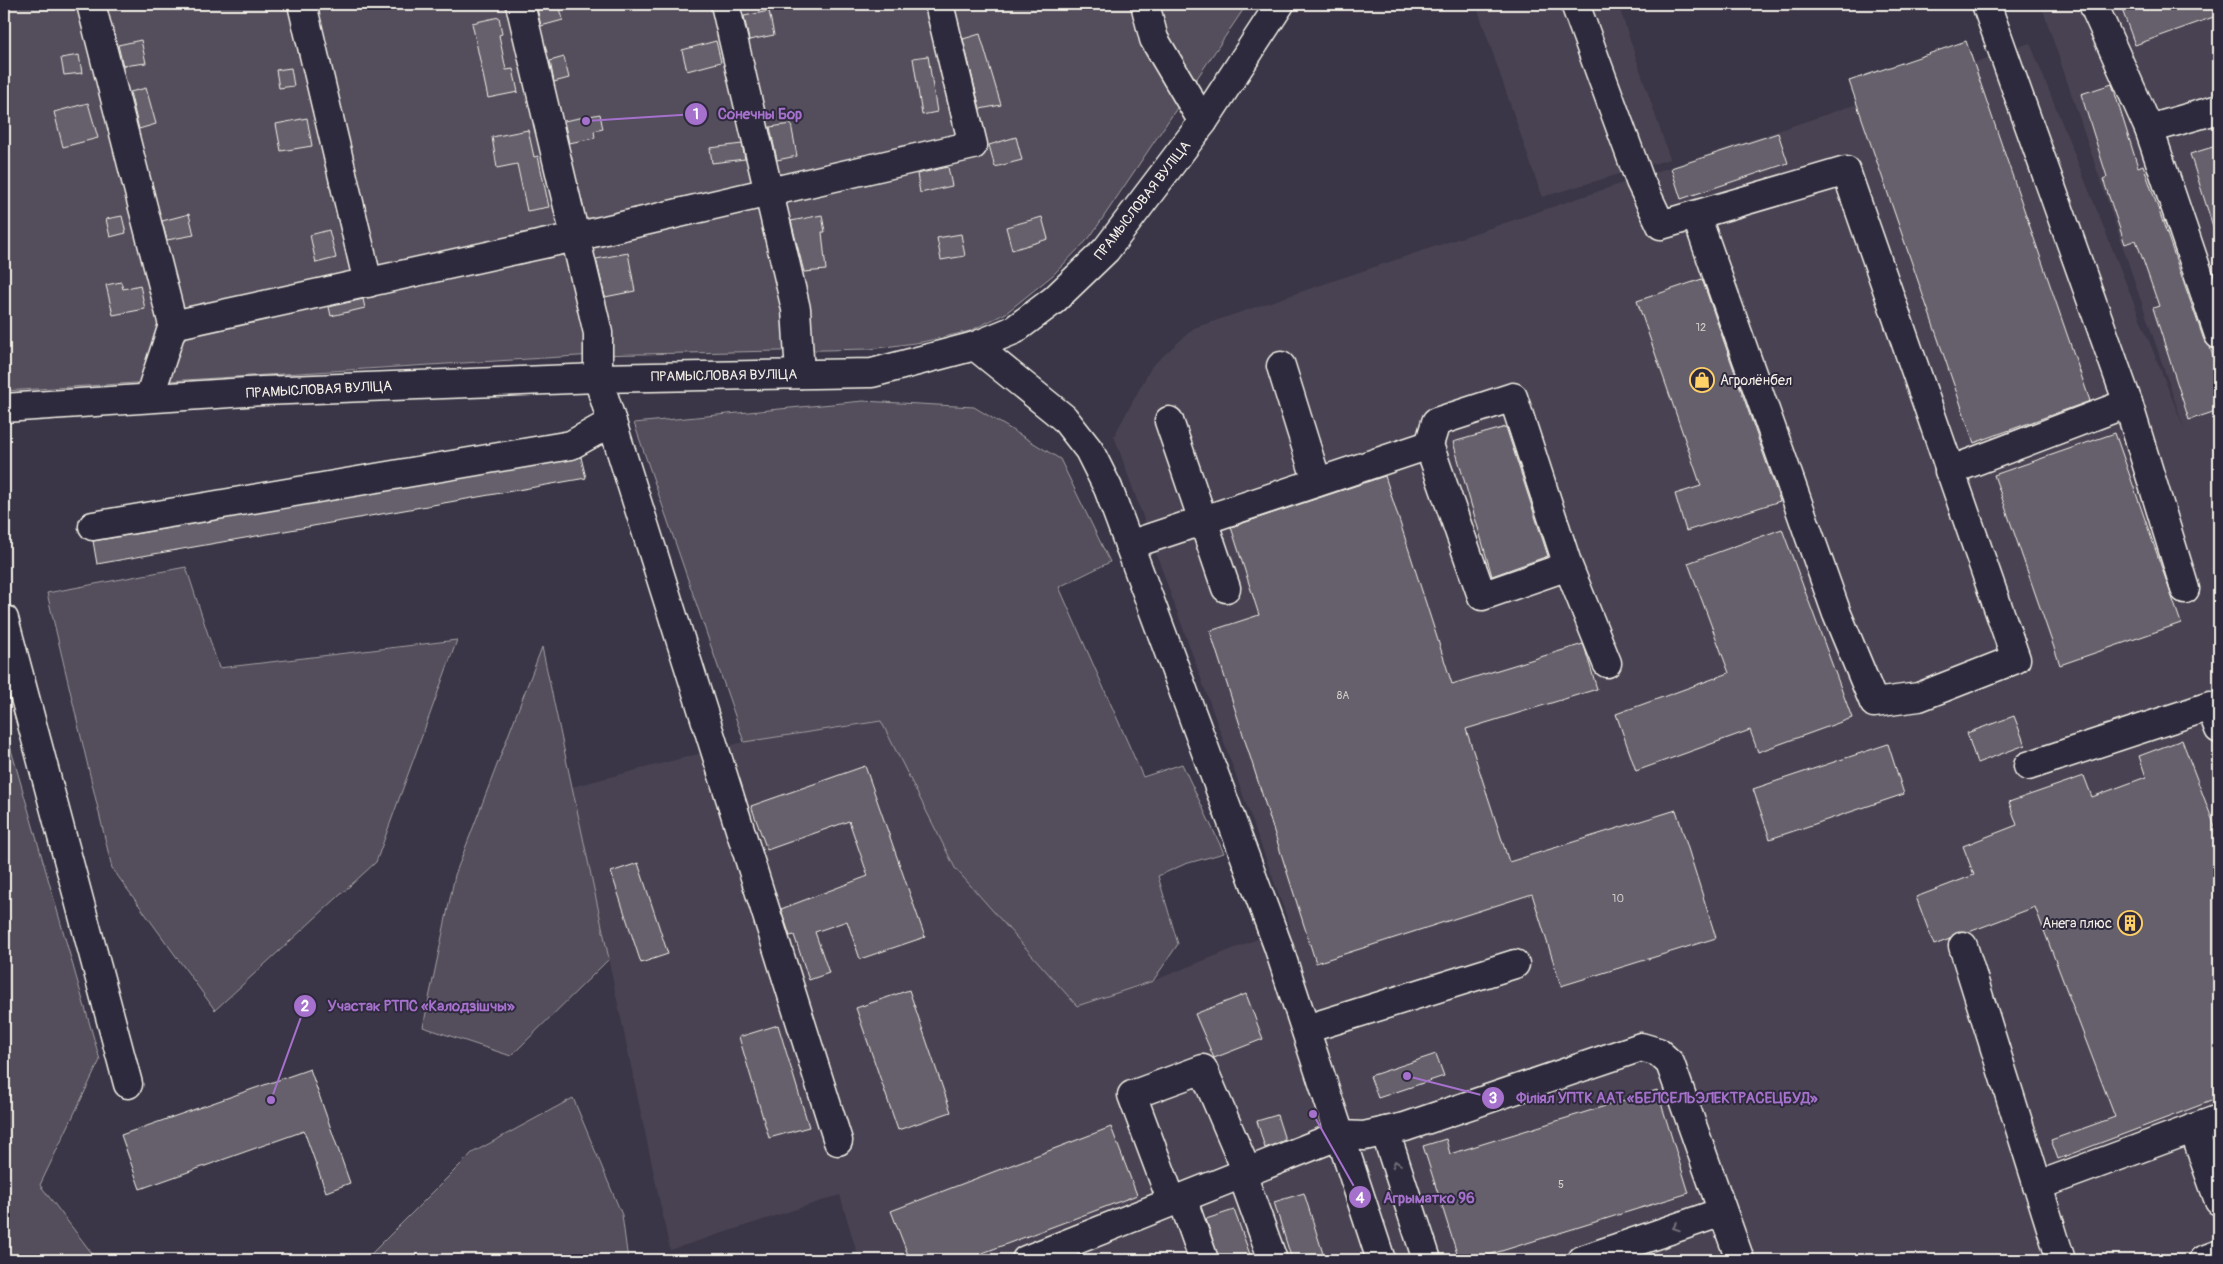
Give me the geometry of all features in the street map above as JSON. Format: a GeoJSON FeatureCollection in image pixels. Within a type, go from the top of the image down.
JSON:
{"type":"FeatureCollection","features":[{"type":"Feature","properties":{"kind":"street"},"geometry":{"type":"LineString","coordinates":[[91,4],[173,324],[149,398]]}},
{"type":"Feature","properties":{"kind":"street"},"geometry":{"type":"LineString","coordinates":[[302,4],[368,283]]}},
{"type":"Feature","properties":{"kind":"street"},"geometry":{"type":"LineString","coordinates":[[520,4],[598,333],[598,378],[838,1141]]}},
{"type":"Feature","properties":{"kind":"street"},"geometry":{"type":"LineString","coordinates":[[726,4],[796,309],[800,374]]}},
{"type":"Feature","properties":{"kind":"street"},"geometry":{"type":"LineString","coordinates":[[173,324],[575,237],[973,145],[939,4]]}},
{"type":"Feature","properties":{"kind":"street"},"geometry":{"type":"LineString","coordinates":[[1145,4],[1154,39],[1203,122]]}},
{"type":"Feature","properties":{"kind":"street","name":"ПРАМЫСЛОВАЯ ВУЛІЦА"},"geometry":{"type":"LineString","coordinates":[[4,408],[272,391],[598,378],[872,373],[975,346],[1014,330],[1054,300],[1106,250],[1203,122],[1280,4]]}},
{"type":"Feature","properties":{"kind":"street"},"geometry":{"type":"LineString","coordinates":[[1575,4],[1640,180],[1661,225],[1846,171],[2016,659],[1919,697],[1874,703],[1837,614],[1696,215]]}},
{"type":"Feature","properties":{"kind":"street"},"geometry":{"type":"LineString","coordinates":[[1986,4],[2128,403],[2185,589]]}},
{"type":"Feature","properties":{"kind":"street"},"geometry":{"type":"LineString","coordinates":[[2093,4],[2149,129],[2219,335]]}},
{"type":"Feature","properties":{"kind":"street"},"geometry":{"type":"LineString","coordinates":[[2149,129],[2219,110]]}},
{"type":"Feature","properties":{"kind":"street"},"geometry":{"type":"LineString","coordinates":[[975,346],[1064,418],[1089,450],[1108,488],[1278,946],[1381,1260]]}},
{"type":"Feature","properties":{"kind":"street"},"geometry":{"type":"LineString","coordinates":[[1281,366],[1317,482]]}},
{"type":"Feature","properties":{"kind":"street"},"geometry":{"type":"LineString","coordinates":[[1568,566],[1482,596],[1429,445],[1436,422],[1513,397],[1568,566],[1607,663]]}},
{"type":"Feature","properties":{"kind":"street"},"geometry":{"type":"LineString","coordinates":[[1949,471],[2128,403]]}},
{"type":"Feature","properties":{"kind":"street"},"geometry":{"type":"LineString","coordinates":[[1169,421],[1226,588]]}},
{"type":"Feature","properties":{"kind":"street"},"geometry":{"type":"LineString","coordinates":[[93,526],[571,446],[612,422]]}},
{"type":"Feature","properties":{"kind":"street"},"geometry":{"type":"LineString","coordinates":[[1129,545],[1429,445]]}},
{"type":"Feature","properties":{"kind":"street"},"geometry":{"type":"LineString","coordinates":[[4,619],[128,1084]]}},
{"type":"Feature","properties":{"kind":"street"},"geometry":{"type":"LineString","coordinates":[[2028,766],[2210,706],[2219,728]]}},
{"type":"Feature","properties":{"kind":"street"},"geometry":{"type":"LineString","coordinates":[[1963,946],[2037,1186],[2062,1260]]}},
{"type":"Feature","properties":{"kind":"street"},"geometry":{"type":"LineString","coordinates":[[1306,1030],[1515,964]]}},
{"type":"Feature","properties":{"kind":"street"},"geometry":{"type":"LineString","coordinates":[[1026,1260],[1340,1135],[1364,1136],[1405,1127],[1641,1047],[1658,1052],[1670,1063],[1740,1260]]}},
{"type":"Feature","properties":{"kind":"street"},"geometry":{"type":"LineString","coordinates":[[1204,1260],[1132,1095],[1203,1069],[1244,1173],[1273,1260]]}},
{"type":"Feature","properties":{"kind":"street"},"geometry":{"type":"LineString","coordinates":[[2037,1186],[2219,1118]]}},
{"type":"Feature","properties":{"kind":"street"},"geometry":{"type":"LineString","coordinates":[[2192,1128],[2219,1201]]}},
{"type":"Feature","properties":{"kind":"street"},"geometry":{"type":"LineString","coordinates":[[1385,1131],[1427,1260]]}},
{"type":"Feature","properties":{"kind":"street"},"geometry":{"type":"LineString","coordinates":[[1582,1260],[1722,1212]]}},
{"type":"Feature","properties":{"kind":"street"},"geometry":{"type":"LineString","coordinates":[[2203,1260],[2219,1254]]}},
{"type":"Feature","properties":{"kind":"shaded area"},"geometry":{"type":"Polygon","coordinates":[[[4,4],[1247,4],[1090,237],[1053,275],[1006,313],[970,331],[922,342],[870,349],[594,355],[4,391],[4,4]]]}},
{"type":"Feature","properties":{"kind":"shaded area"},"geometry":{"type":"Polygon","coordinates":[[[1476,4],[1618,4],[1670,159],[1542,197],[1476,4]]]}},
{"type":"Feature","properties":{"kind":"shaded area"},"geometry":{"type":"Polygon","coordinates":[[[2041,4],[2219,4],[2219,1260],[859,1260],[840,1195],[670,1250],[572,787],[744,742],[881,721],[955,868],[1077,1006],[1153,981],[1290,926],[1114,436],[1152,366],[1194,328],[1851,106],[2030,43],[2185,431],[2041,4]]]}},
{"type":"Feature","properties":{"kind":"shaded area"},"geometry":{"type":"Polygon","coordinates":[[[863,401],[974,407],[1060,459],[1110,562],[1059,587],[1143,777],[1182,764],[1224,853],[1185,864],[1158,876],[1178,944],[1153,981],[1077,1006],[955,868],[881,721],[744,742],[634,423],[863,401]]]}},
{"type":"Feature","properties":{"kind":"shaded area"},"geometry":{"type":"Polygon","coordinates":[[[186,567],[219,668],[457,640],[376,862],[215,1010],[112,868],[47,593],[186,567]]]}},
{"type":"Feature","properties":{"kind":"shaded area"},"geometry":{"type":"Polygon","coordinates":[[[542,647],[609,959],[511,1056],[423,1027],[455,875],[542,647]]]}},
{"type":"Feature","properties":{"kind":"shaded area"},"geometry":{"type":"Polygon","coordinates":[[[4,725],[100,1060],[40,1185],[97,1260],[4,1260],[4,725]]]}},
{"type":"Feature","properties":{"kind":"shaded area"},"geometry":{"type":"Polygon","coordinates":[[[573,1098],[622,1215],[628,1260],[360,1260],[368,1257],[472,1153],[573,1098]]]}},
{"type":"Feature","properties":{"kind":"building"},"geometry":{"type":"Polygon","coordinates":[[[559,4],[563,20],[541,26],[537,8],[559,4]]]}},
{"type":"Feature","properties":{"kind":"building"},"geometry":{"type":"Polygon","coordinates":[[[2120,4],[2219,4],[2219,15],[2135,45],[2120,4]]]}},
{"type":"Feature","properties":{"kind":"building"},"geometry":{"type":"Polygon","coordinates":[[[769,11],[774,35],[749,40],[744,16],[769,11]]]}},
{"type":"Feature","properties":{"kind":"building"},"geometry":{"type":"Polygon","coordinates":[[[499,17],[502,34],[499,35],[506,70],[513,69],[518,92],[488,98],[472,23],[499,17]]]}},
{"type":"Feature","properties":{"kind":"building"},"geometry":{"type":"Polygon","coordinates":[[[980,34],[1001,105],[980,109],[963,39],[980,34]]]}},
{"type":"Feature","properties":{"kind":"building"},"geometry":{"type":"Polygon","coordinates":[[[141,40],[146,63],[123,66],[118,45],[141,40]]]}},
{"type":"Feature","properties":{"kind":"building"},"geometry":{"type":"Polygon","coordinates":[[[716,41],[721,62],[687,71],[682,50],[716,41]]]}},
{"type":"Feature","properties":{"kind":"building"},"geometry":{"type":"Polygon","coordinates":[[[1966,41],[2090,401],[1974,443],[1849,81],[1966,41]]]}},
{"type":"Feature","properties":{"kind":"building"},"geometry":{"type":"Polygon","coordinates":[[[79,55],[82,73],[64,75],[61,58],[79,55]]]}},
{"type":"Feature","properties":{"kind":"building"},"geometry":{"type":"Polygon","coordinates":[[[928,56],[937,112],[922,115],[913,58],[928,56]]]}},
{"type":"Feature","properties":{"kind":"building"},"geometry":{"type":"Polygon","coordinates":[[[564,57],[569,78],[554,82],[550,61],[564,57]]]}},
{"type":"Feature","properties":{"kind":"building"},"geometry":{"type":"Polygon","coordinates":[[[291,68],[294,86],[279,88],[276,70],[291,68]]]}},
{"type":"Feature","properties":{"kind":"building"},"geometry":{"type":"Polygon","coordinates":[[[2112,84],[2138,167],[2143,165],[2204,340],[2210,347],[2219,376],[2219,410],[2189,420],[2153,308],[2159,306],[2136,240],[2125,244],[2103,179],[2107,177],[2081,94],[2112,84]]]}},
{"type":"Feature","properties":{"kind":"building"},"geometry":{"type":"Polygon","coordinates":[[[146,88],[156,124],[139,129],[130,92],[146,88]]]}},
{"type":"Feature","properties":{"kind":"building"},"geometry":{"type":"Polygon","coordinates":[[[88,103],[98,138],[63,147],[54,112],[88,103]]]}},
{"type":"Feature","properties":{"kind":"building"},"geometry":{"type":"Polygon","coordinates":[[[600,114],[603,129],[594,131],[595,138],[569,143],[564,121],[600,114]]]}},
{"type":"Feature","properties":{"kind":"building"},"geometry":{"type":"Polygon","coordinates":[[[307,118],[312,146],[281,151],[276,124],[307,118]]]}},
{"type":"Feature","properties":{"kind":"building"},"geometry":{"type":"Polygon","coordinates":[[[791,124],[797,156],[777,160],[770,127],[791,124]]]}},
{"type":"Feature","properties":{"kind":"building"},"geometry":{"type":"Polygon","coordinates":[[[528,130],[534,157],[538,156],[549,207],[527,211],[517,164],[497,168],[492,137],[528,130]]]}},
{"type":"Feature","properties":{"kind":"building"},"geometry":{"type":"Polygon","coordinates":[[[1778,133],[1788,163],[1681,199],[1671,168],[1778,133]]]}},
{"type":"Feature","properties":{"kind":"building"},"geometry":{"type":"Polygon","coordinates":[[[1016,137],[1022,160],[995,167],[989,145],[1016,137]]]}},
{"type":"Feature","properties":{"kind":"building"},"geometry":{"type":"Polygon","coordinates":[[[742,144],[745,159],[712,163],[710,148],[742,144]]]}},
{"type":"Feature","properties":{"kind":"building"},"geometry":{"type":"Polygon","coordinates":[[[2219,145],[2219,236],[2216,236],[2190,154],[2219,145]]]}},
{"type":"Feature","properties":{"kind":"building"},"geometry":{"type":"Polygon","coordinates":[[[948,167],[952,186],[920,193],[917,174],[948,167]]]}},
{"type":"Feature","properties":{"kind":"building"},"geometry":{"type":"Polygon","coordinates":[[[189,214],[194,235],[167,240],[162,221],[189,214]]]}},
{"type":"Feature","properties":{"kind":"building"},"geometry":{"type":"Polygon","coordinates":[[[822,215],[825,232],[822,232],[826,270],[804,272],[791,221],[822,215]]]}},
{"type":"Feature","properties":{"kind":"building"},"geometry":{"type":"Polygon","coordinates":[[[122,216],[126,233],[110,237],[106,219],[122,216]]]}},
{"type":"Feature","properties":{"kind":"building"},"geometry":{"type":"Polygon","coordinates":[[[1042,217],[1048,239],[1012,250],[1006,227],[1042,217]]]}},
{"type":"Feature","properties":{"kind":"building"},"geometry":{"type":"Polygon","coordinates":[[[329,230],[336,258],[316,263],[310,235],[329,230]]]}},
{"type":"Feature","properties":{"kind":"building"},"geometry":{"type":"Polygon","coordinates":[[[961,234],[965,256],[941,260],[937,238],[961,234]]]}},
{"type":"Feature","properties":{"kind":"building"},"geometry":{"type":"Polygon","coordinates":[[[628,253],[635,291],[605,297],[596,259],[628,253]]]}},
{"type":"Feature","properties":{"kind":"building","name":"Агролёнбел"},"geometry":{"type":"Polygon","coordinates":[[[1702,279],[1780,501],[1686,531],[1675,494],[1701,486],[1637,301],[1702,279]]]}},
{"type":"Feature","properties":{"kind":"building"},"geometry":{"type":"Polygon","coordinates":[[[121,282],[123,289],[140,285],[145,309],[113,315],[106,285],[121,282]]]}},
{"type":"Feature","properties":{"kind":"building"},"geometry":{"type":"Polygon","coordinates":[[[363,299],[365,308],[331,316],[329,307],[363,299]]]}},
{"type":"Feature","properties":{"kind":"building"},"geometry":{"type":"Polygon","coordinates":[[[1506,427],[1548,556],[1492,576],[1453,442],[1506,427]]]}},
{"type":"Feature","properties":{"kind":"building"},"geometry":{"type":"Polygon","coordinates":[[[2115,433],[2181,623],[2060,665],[1994,475],[2115,433]]]}},
{"type":"Feature","properties":{"kind":"building"},"geometry":{"type":"Polygon","coordinates":[[[581,457],[586,478],[97,564],[93,541],[581,457]]]}},
{"type":"Feature","properties":{"kind":"building"},"geometry":{"type":"Polygon","coordinates":[[[1385,476],[1452,684],[1583,644],[1585,649],[1597,689],[1466,729],[1509,862],[1676,810],[1716,938],[1561,986],[1532,894],[1316,963],[1210,631],[1259,615],[1231,527],[1385,476]]]}},
{"type":"Feature","properties":{"kind":"building"},"geometry":{"type":"Polygon","coordinates":[[[1782,529],[1852,718],[1758,752],[1750,730],[1636,771],[1616,714],[1729,673],[1688,563],[1782,529]]]}},
{"type":"Feature","properties":{"kind":"building"},"geometry":{"type":"Polygon","coordinates":[[[2014,716],[2025,745],[1977,763],[1967,733],[2014,716]]]}},
{"type":"Feature","properties":{"kind":"building","name":"Анега плюс"},"geometry":{"type":"Polygon","coordinates":[[[2182,740],[2219,837],[2219,1098],[2058,1159],[2051,1140],[2115,1117],[2035,907],[1969,932],[1958,931],[1950,939],[1934,945],[1916,897],[1974,875],[1963,846],[2017,825],[2009,802],[2084,776],[2092,797],[2146,777],[2139,756],[2182,740]]]}},
{"type":"Feature","properties":{"kind":"building"},"geometry":{"type":"Polygon","coordinates":[[[1888,744],[1904,794],[1770,839],[1753,789],[1888,744]]]}},
{"type":"Feature","properties":{"kind":"building"},"geometry":{"type":"Polygon","coordinates":[[[865,766],[925,937],[860,959],[847,921],[815,932],[829,973],[809,980],[794,935],[790,936],[781,909],[868,876],[849,821],[767,850],[751,806],[865,766]]]}},
{"type":"Feature","properties":{"kind":"building"},"geometry":{"type":"Polygon","coordinates":[[[638,863],[668,954],[641,963],[611,872],[638,863]]]}},
{"type":"Feature","properties":{"kind":"building"},"geometry":{"type":"Polygon","coordinates":[[[909,990],[951,1112],[898,1130],[856,1008],[909,990]]]}},
{"type":"Feature","properties":{"kind":"building"},"geometry":{"type":"Polygon","coordinates":[[[1246,994],[1263,1039],[1214,1058],[1195,1014],[1246,994]]]}},
{"type":"Feature","properties":{"kind":"building"},"geometry":{"type":"Polygon","coordinates":[[[778,1025],[809,1127],[769,1138],[739,1037],[778,1025]]]}},
{"type":"Feature","properties":{"kind":"building"},"geometry":{"type":"Polygon","coordinates":[[[1436,1054],[1444,1076],[1378,1098],[1370,1076],[1436,1054]]]}},
{"type":"Feature","properties":{"kind":"building"},"geometry":{"type":"Polygon","coordinates":[[[310,1069],[350,1183],[326,1192],[304,1131],[140,1189],[121,1135],[310,1069]]]}},
{"type":"Feature","properties":{"kind":"building"},"geometry":{"type":"Polygon","coordinates":[[[1657,1090],[1689,1193],[1482,1257],[1483,1260],[1459,1260],[1423,1146],[1446,1139],[1450,1154],[1657,1090]]]}},
{"type":"Feature","properties":{"kind":"building"},"geometry":{"type":"Polygon","coordinates":[[[1277,1115],[1285,1140],[1265,1148],[1257,1121],[1277,1115]]]}},
{"type":"Feature","properties":{"kind":"building"},"geometry":{"type":"Polygon","coordinates":[[[1111,1127],[1137,1195],[964,1260],[910,1260],[891,1211],[1111,1127]]]}},
{"type":"Feature","properties":{"kind":"building"},"geometry":{"type":"Polygon","coordinates":[[[1304,1193],[1325,1260],[1292,1260],[1274,1202],[1304,1193]]]}},
{"type":"Feature","properties":{"kind":"building"},"geometry":{"type":"Polygon","coordinates":[[[1234,1210],[1252,1260],[1219,1260],[1206,1219],[1234,1210]]]}},
{"type":"Feature","properties":{"kind":"place","name":"Сонечны Бор"},"geometry":{"type":"Point","coordinates":[586,121]}},
{"type":"Feature","properties":{"kind":"place","name":"Агролёнбел"},"geometry":{"type":"Point","coordinates":[1702,380]}},
{"type":"Feature","properties":{"kind":"place","name":"Анега плюс"},"geometry":{"type":"Point","coordinates":[2130,923]}},
{"type":"Feature","properties":{"kind":"place","name":"Філіял УПТК ААТ «БЕЛСЕЛЬЭЛЕКТРАСЕЦБУД»"},"geometry":{"type":"Point","coordinates":[1407,1076]}},
{"type":"Feature","properties":{"kind":"place","name":"Участак РТПС «Калодзішчы»"},"geometry":{"type":"Point","coordinates":[271,1100]}},
{"type":"Feature","properties":{"kind":"place","name":"Агрыматко 96"},"geometry":{"type":"Point","coordinates":[1313,1114]}}]}
